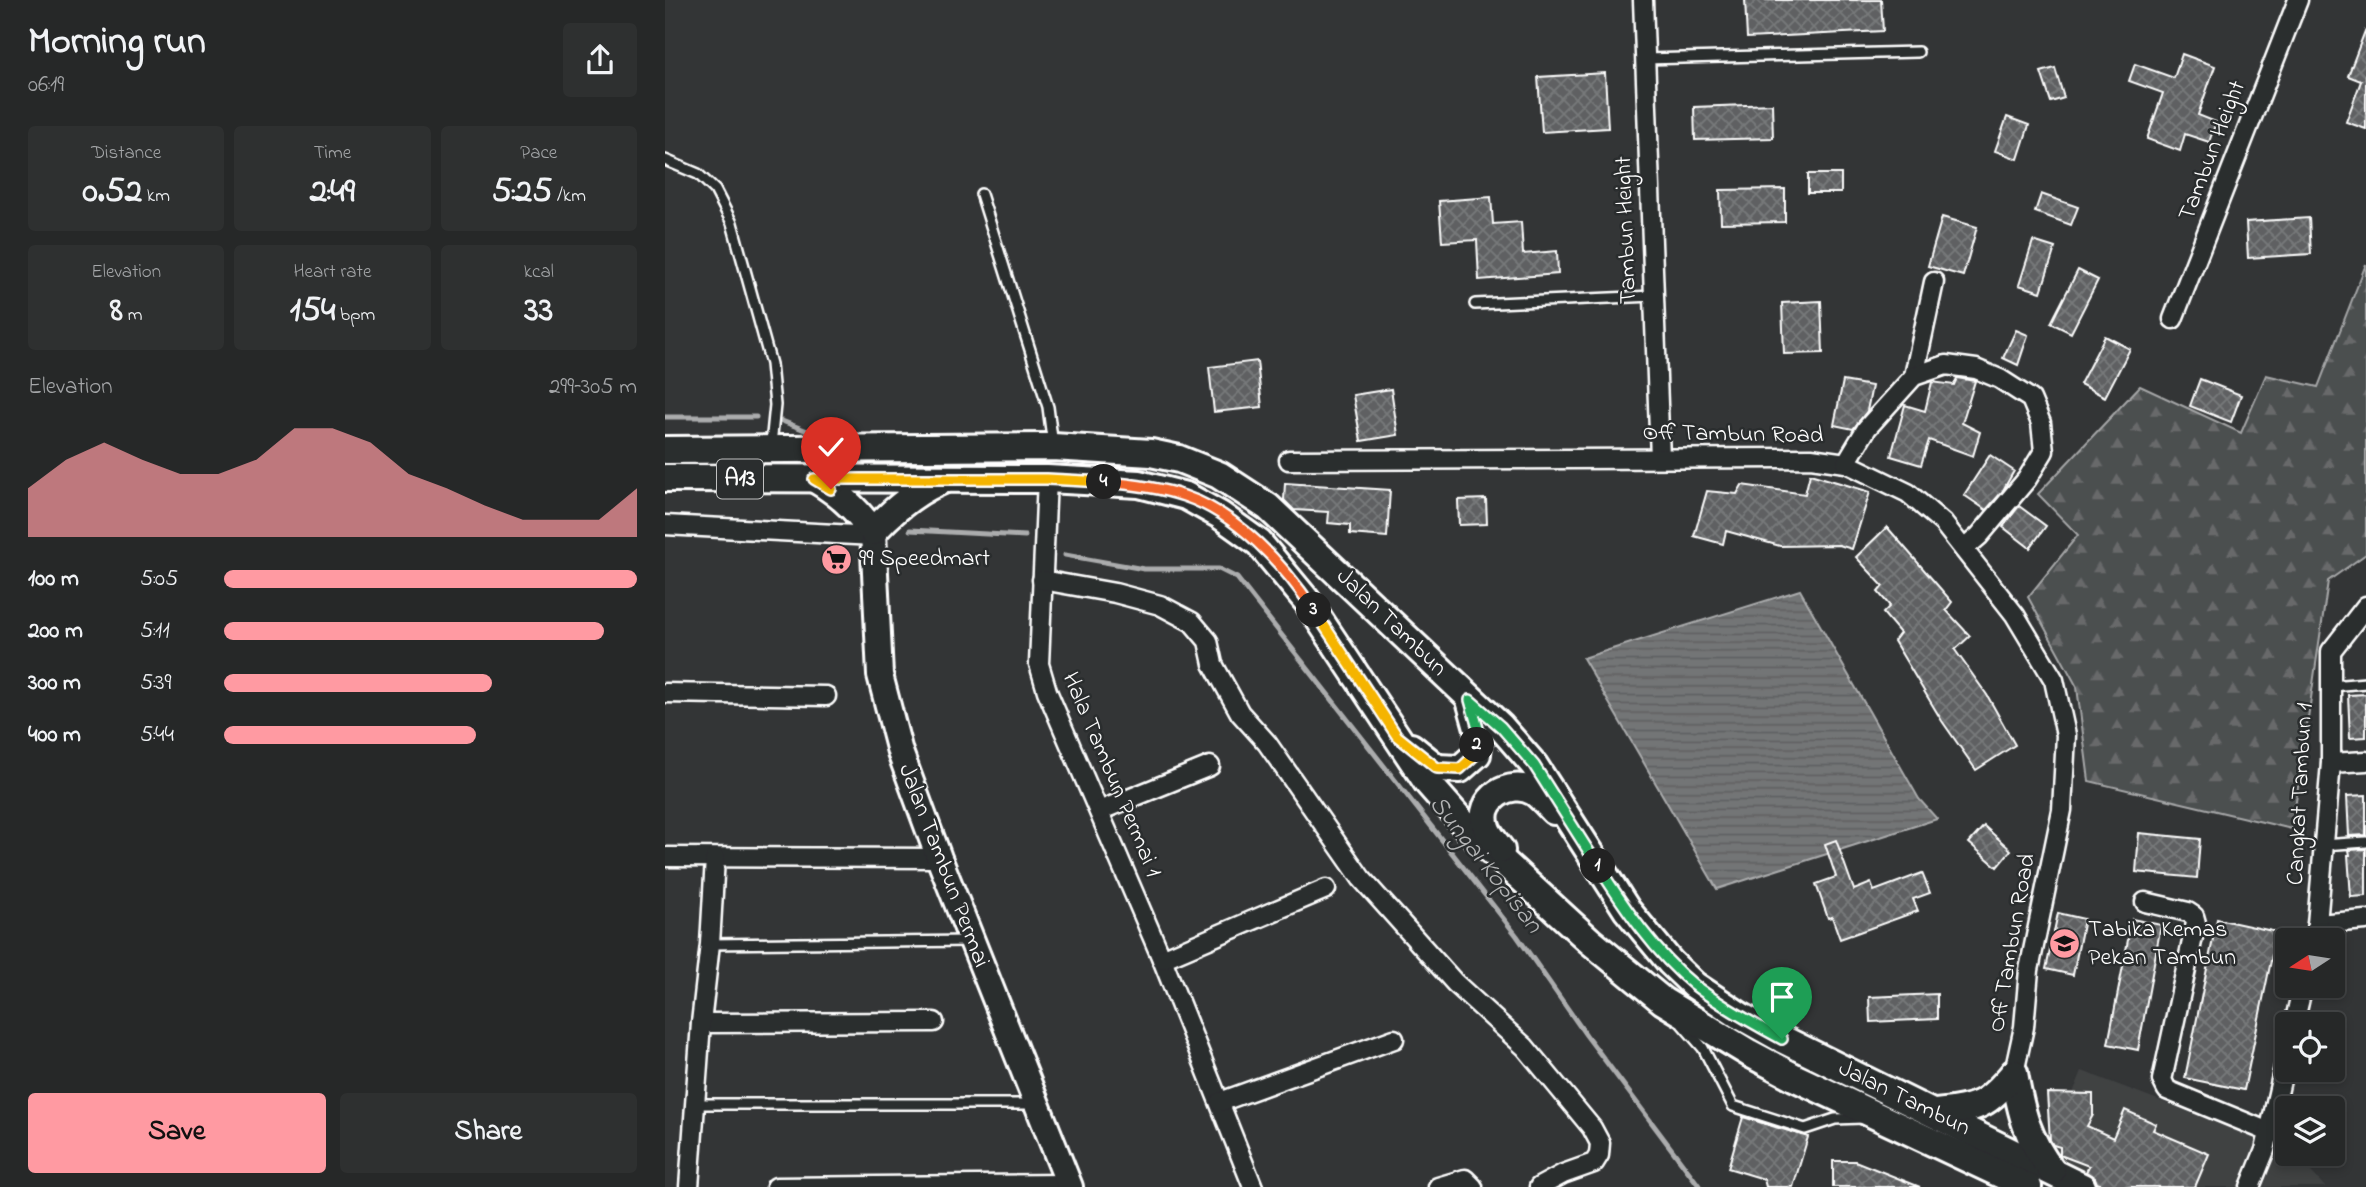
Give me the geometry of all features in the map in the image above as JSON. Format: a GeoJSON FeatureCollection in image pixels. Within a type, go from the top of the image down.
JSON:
{"type":"FeatureCollection","features":[{"type":"Feature","properties":{"kind":"main road","name":"Jalan Tambun"},"geometry":{"type":"LineString","coordinates":[[665,450],[1053,447],[1151,453],[1179,459],[1219,475],[1268,507],[1501,727],[1534,765],[1627,910],[1670,962],[1694,985],[1782,1039],[2082,1187]]}},
{"type":"Feature","properties":{"kind":"main road","name":"Jalan Tambun"},"geometry":{"type":"LineString","coordinates":[[665,478],[1047,479],[1139,484],[1186,496],[1220,514],[1259,543],[1307,601],[1427,782],[1472,834],[1590,941],[1663,1001],[1784,1072],[2028,1187]]}},
{"type":"Feature","properties":{"kind":"main road"},"geometry":{"type":"LineString","coordinates":[[814,479],[860,512],[874,534],[888,515],[919,490],[942,480]]}},
{"type":"Feature","properties":{"kind":"main road"},"geometry":{"type":"LineString","coordinates":[[1397,736],[1437,768],[1460,769],[1476,754],[1479,732],[1470,700]]}},
{"type":"Feature","properties":{"kind":"main road"},"geometry":{"type":"LineString","coordinates":[[1523,879],[1486,829],[1484,811],[1495,794],[1513,787],[1533,792],[1572,827]]}},
{"type":"Feature","properties":{"kind":"main road"},"geometry":{"type":"LineString","coordinates":[[1936,1113],[1972,1109],[1993,1097],[2014,1073]]}},
{"type":"Feature","properties":{"kind":"main road"},"geometry":{"type":"LineString","coordinates":[[2014,1073],[2027,1129],[2036,1150],[2052,1171]]}},
{"type":"Feature","properties":{"kind":"street","name":"Tambun Height"},"geometry":{"type":"LineString","coordinates":[[1643,0],[1660,457]]}},
{"type":"Feature","properties":{"kind":"street","name":"Tambun Height"},"geometry":{"type":"LineString","coordinates":[[2173,319],[2298,0]]}},
{"type":"Feature","properties":{"kind":"street"},"geometry":{"type":"LineString","coordinates":[[1914,376],[1934,282]]}},
{"type":"Feature","properties":{"kind":"street"},"geometry":{"type":"LineString","coordinates":[[1846,463],[1867,428],[1914,376],[1946,365],[1976,369],[2000,379],[2031,399],[2041,423],[2044,451],[2027,480],[1979,536],[1964,549]]}},
{"type":"Feature","properties":{"kind":"street","name":"Off Tambun Road"},"geometry":{"type":"LineString","coordinates":[[1289,460],[1811,458],[1846,463],[1907,493],[1943,523],[2015,615],[2054,680],[2066,735],[2062,810],[2029,970],[2024,1027],[2014,1073]]}},
{"type":"Feature","properties":{"kind":"street","name":"Hala Tambun Permai 1"},"geometry":{"type":"LineString","coordinates":[[1047,479],[1039,664],[1047,691],[1162,959],[1253,1187]]}},
{"type":"Feature","properties":{"kind":"street"},"geometry":{"type":"LineString","coordinates":[[665,525],[874,534]]}},
{"type":"Feature","properties":{"kind":"street","name":"Jalan Tambun Permai"},"geometry":{"type":"LineString","coordinates":[[874,534],[880,675],[900,752],[939,858],[1069,1186]]}},
{"type":"Feature","properties":{"kind":"street"},"geometry":{"type":"LineString","coordinates":[[1042,580],[1115,593],[1160,605],[1192,622],[1208,641],[1213,664],[1240,713],[1267,743],[1361,878],[1455,983],[1525,1047],[1592,1128],[1600,1143],[1599,1155],[1594,1163],[1584,1169],[1563,1174],[1539,1187]]}},
{"type":"Feature","properties":{"kind":"street","name":"Cangkat Tambun 1"},"geometry":{"type":"LineString","coordinates":[[2315,928],[2331,763],[2331,650],[2366,606]]}},
{"type":"Feature","properties":{"kind":"street"},"geometry":{"type":"LineString","coordinates":[[665,693],[826,696]]}},
{"type":"Feature","properties":{"kind":"street"},"geometry":{"type":"LineString","coordinates":[[2331,763],[2366,761]]}},
{"type":"Feature","properties":{"kind":"street"},"geometry":{"type":"LineString","coordinates":[[1099,811],[1210,766]]}},
{"type":"Feature","properties":{"kind":"street"},"geometry":{"type":"LineString","coordinates":[[665,857],[939,858]]}},
{"type":"Feature","properties":{"kind":"street"},"geometry":{"type":"LineString","coordinates":[[689,1187],[715,858]]}},
{"type":"Feature","properties":{"kind":"street"},"geometry":{"type":"LineString","coordinates":[[1162,959],[1326,889]]}},
{"type":"Feature","properties":{"kind":"street"},"geometry":{"type":"LineString","coordinates":[[2145,902],[2188,912],[2195,916],[2196,923],[2162,1080],[2167,1090],[2269,1132]]}},
{"type":"Feature","properties":{"kind":"street"},"geometry":{"type":"LineString","coordinates":[[2332,928],[2366,920]]}},
{"type":"Feature","properties":{"kind":"street"},"geometry":{"type":"LineString","coordinates":[[701,1023],[934,1022]]}},
{"type":"Feature","properties":{"kind":"street"},"geometry":{"type":"LineString","coordinates":[[1220,1102],[1394,1039]]}},
{"type":"Feature","properties":{"kind":"street"},"geometry":{"type":"LineString","coordinates":[[2250,1187],[2265,1150],[2281,1082]]}},
{"type":"Feature","properties":{"kind":"street"},"geometry":{"type":"LineString","coordinates":[[1438,1187],[1465,1179],[1473,1187]]}},
{"type":"Feature","properties":{"kind":"street"},"geometry":{"type":"LineString","coordinates":[[776,1187],[1069,1186]]}},
{"type":"Feature","properties":{"kind":"lane"},"geometry":{"type":"LineString","coordinates":[[1645,59],[1918,52]]}},
{"type":"Feature","properties":{"kind":"lane"},"geometry":{"type":"LineString","coordinates":[[665,160],[698,174],[715,190],[732,223],[771,365],[775,405],[771,450]]}},
{"type":"Feature","properties":{"kind":"lane"},"geometry":{"type":"LineString","coordinates":[[981,194],[1048,407],[1053,447]]}},
{"type":"Feature","properties":{"kind":"lane"},"geometry":{"type":"LineString","coordinates":[[1475,304],[1654,296]]}},
{"type":"Feature","properties":{"kind":"lane"},"geometry":{"type":"LineString","coordinates":[[2331,686],[2366,683]]}},
{"type":"Feature","properties":{"kind":"lane"},"geometry":{"type":"LineString","coordinates":[[2323,845],[2366,842]]}},
{"type":"Feature","properties":{"kind":"lane"},"geometry":{"type":"LineString","coordinates":[[710,944],[972,941]]}},
{"type":"Feature","properties":{"kind":"lane"},"geometry":{"type":"LineString","coordinates":[[1663,1001],[1703,1048],[1733,1106],[1805,1129],[1835,1119],[1881,1117]]}},
{"type":"Feature","properties":{"kind":"lane"},"geometry":{"type":"LineString","coordinates":[[695,1104],[1038,1104]]}},
{"type":"Feature","properties":{"kind":"shaded area"},"geometry":{"type":"Polygon","coordinates":[[[1800,590],[1919,799],[1937,819],[1717,889],[1583,658],[1800,590]]]}},
{"type":"Feature","properties":{"kind":"shaded area"},"geometry":{"type":"Polygon","coordinates":[[[2082,1071],[2275,1144],[2275,1166],[2306,1166],[2325,1187],[2034,1187],[2082,1071]]]}},
{"type":"Feature","properties":{"kind":"green space"},"geometry":{"type":"Polygon","coordinates":[[[2366,264],[2366,554],[2328,581],[2292,829],[2089,781],[2077,687],[2028,597],[2078,535],[2038,494],[2140,386],[2241,433],[2266,375],[2318,387],[2366,264]]]}},
{"type":"Feature","properties":{"kind":"building"},"geometry":{"type":"Polygon","coordinates":[[[1745,0],[1881,0],[1883,31],[1747,38],[1745,0]]]}},
{"type":"Feature","properties":{"kind":"building"},"geometry":{"type":"Polygon","coordinates":[[[2365,31],[2366,129],[2346,122],[2361,81],[2348,76],[2365,31]]]}},
{"type":"Feature","properties":{"kind":"building"},"geometry":{"type":"Polygon","coordinates":[[[2182,54],[2215,66],[2198,115],[2216,122],[2209,142],[2185,134],[2180,151],[2147,139],[2163,93],[2129,81],[2135,64],[2174,78],[2182,54]]]}},
{"type":"Feature","properties":{"kind":"building"},"geometry":{"type":"Polygon","coordinates":[[[2055,68],[2064,98],[2051,102],[2041,72],[2055,68]]]}},
{"type":"Feature","properties":{"kind":"building"},"geometry":{"type":"Polygon","coordinates":[[[1605,73],[1608,128],[1542,132],[1538,77],[1605,73]]]}},
{"type":"Feature","properties":{"kind":"building"},"geometry":{"type":"Polygon","coordinates":[[[1772,104],[1773,138],[1695,140],[1694,107],[1772,104]]]}},
{"type":"Feature","properties":{"kind":"building"},"geometry":{"type":"Polygon","coordinates":[[[2007,117],[2029,125],[2018,159],[1995,151],[2007,117]]]}},
{"type":"Feature","properties":{"kind":"building"},"geometry":{"type":"Polygon","coordinates":[[[1808,174],[1841,174],[1841,193],[1808,193],[1808,174]]]}},
{"type":"Feature","properties":{"kind":"building"},"geometry":{"type":"Polygon","coordinates":[[[1785,189],[1785,222],[1721,223],[1720,190],[1785,189]]]}},
{"type":"Feature","properties":{"kind":"building"},"geometry":{"type":"Polygon","coordinates":[[[2041,194],[2078,207],[2071,225],[2035,212],[2041,194]]]}},
{"type":"Feature","properties":{"kind":"building"},"geometry":{"type":"Polygon","coordinates":[[[1491,197],[1493,224],[1521,222],[1523,254],[1557,251],[1558,274],[1479,280],[1477,240],[1442,242],[1439,201],[1491,197]]]}},
{"type":"Feature","properties":{"kind":"building"},"geometry":{"type":"Polygon","coordinates":[[[1942,217],[1977,227],[1963,276],[1928,266],[1942,217]]]}},
{"type":"Feature","properties":{"kind":"building"},"geometry":{"type":"Polygon","coordinates":[[[2309,218],[2311,254],[2248,258],[2246,222],[2309,218]]]}},
{"type":"Feature","properties":{"kind":"building"},"geometry":{"type":"Polygon","coordinates":[[[2033,241],[2055,248],[2041,292],[2019,285],[2033,241]]]}},
{"type":"Feature","properties":{"kind":"building"},"geometry":{"type":"Polygon","coordinates":[[[2078,270],[2098,280],[2071,333],[2051,323],[2078,270]]]}},
{"type":"Feature","properties":{"kind":"building"},"geometry":{"type":"Polygon","coordinates":[[[1821,301],[1823,353],[1784,354],[1782,303],[1821,301]]]}},
{"type":"Feature","properties":{"kind":"building"},"geometry":{"type":"Polygon","coordinates":[[[2016,330],[2028,335],[2018,365],[2003,358],[2016,330]]]}},
{"type":"Feature","properties":{"kind":"building"},"geometry":{"type":"Polygon","coordinates":[[[2105,336],[2130,349],[2105,397],[2080,384],[2105,336]]]}},
{"type":"Feature","properties":{"kind":"building"},"geometry":{"type":"Polygon","coordinates":[[[1257,361],[1262,407],[1214,412],[1209,367],[1257,361]]]}},
{"type":"Feature","properties":{"kind":"building"},"geometry":{"type":"Polygon","coordinates":[[[1957,378],[1975,381],[1962,423],[1980,432],[1973,456],[1929,440],[1921,465],[1891,456],[1905,405],[1925,411],[1932,382],[1954,385],[1957,378]]]}},
{"type":"Feature","properties":{"kind":"building"},"geometry":{"type":"Polygon","coordinates":[[[2200,379],[2241,395],[2231,422],[2190,406],[2200,379]]]}},
{"type":"Feature","properties":{"kind":"building"},"geometry":{"type":"Polygon","coordinates":[[[1843,381],[1872,386],[1867,411],[1853,429],[1834,425],[1843,381]]]}},
{"type":"Feature","properties":{"kind":"building"},"geometry":{"type":"Polygon","coordinates":[[[1391,389],[1398,435],[1361,441],[1353,395],[1391,389]]]}},
{"type":"Feature","properties":{"kind":"building"},"geometry":{"type":"Polygon","coordinates":[[[1990,455],[2014,471],[2002,492],[1986,510],[1964,495],[1990,455]]]}},
{"type":"Feature","properties":{"kind":"building"},"geometry":{"type":"Polygon","coordinates":[[[1810,474],[1870,492],[1852,549],[1839,545],[1780,546],[1726,531],[1723,544],[1694,536],[1707,491],[1737,494],[1742,485],[1805,494],[1810,474]]]}},
{"type":"Feature","properties":{"kind":"building"},"geometry":{"type":"Polygon","coordinates":[[[1285,483],[1390,490],[1387,537],[1350,534],[1350,525],[1328,523],[1329,512],[1294,510],[1284,500],[1285,483]]]}},
{"type":"Feature","properties":{"kind":"building"},"geometry":{"type":"Polygon","coordinates":[[[1486,499],[1487,524],[1459,525],[1458,500],[1486,499]]]}},
{"type":"Feature","properties":{"kind":"building"},"geometry":{"type":"Polygon","coordinates":[[[2019,506],[2046,526],[2030,548],[2003,527],[2019,506]]]}},
{"type":"Feature","properties":{"kind":"building"},"geometry":{"type":"Polygon","coordinates":[[[1887,527],[1952,602],[1946,610],[1970,636],[1955,650],[1987,695],[2015,745],[1976,770],[1942,721],[1894,641],[1900,633],[1883,613],[1890,606],[1878,592],[1883,586],[1856,557],[1887,527]]]}},
{"type":"Feature","properties":{"kind":"building"},"geometry":{"type":"Polygon","coordinates":[[[2366,694],[2366,737],[2350,738],[2348,695],[2366,694]]]}},
{"type":"Feature","properties":{"kind":"building"},"geometry":{"type":"Polygon","coordinates":[[[2366,795],[2366,835],[2349,836],[2347,796],[2366,795]]]}},
{"type":"Feature","properties":{"kind":"building"},"geometry":{"type":"Polygon","coordinates":[[[1984,826],[2011,850],[1997,867],[1969,843],[1984,826]]]}},
{"type":"Feature","properties":{"kind":"building"},"geometry":{"type":"Polygon","coordinates":[[[2139,833],[2200,839],[2197,878],[2136,872],[2139,833]]]}},
{"type":"Feature","properties":{"kind":"building"},"geometry":{"type":"Polygon","coordinates":[[[1836,840],[1854,890],[1871,883],[1874,891],[1922,873],[1930,893],[1913,899],[1918,911],[1840,939],[1832,917],[1828,918],[1816,884],[1836,877],[1825,844],[1836,840]]]}},
{"type":"Feature","properties":{"kind":"building"},"geometry":{"type":"Polygon","coordinates":[[[2366,849],[2366,896],[2351,897],[2349,850],[2366,849]]]}},
{"type":"Feature","properties":{"kind":"building","name":"Tabika Kemas Pekan Tambun"},"geometry":{"type":"Polygon","coordinates":[[[2058,913],[2084,919],[2073,975],[2046,969],[2058,913]]]}},
{"type":"Feature","properties":{"kind":"building"},"geometry":{"type":"Polygon","coordinates":[[[2132,919],[2161,925],[2138,1050],[2108,1044],[2132,919]]]}},
{"type":"Feature","properties":{"kind":"building"},"geometry":{"type":"Polygon","coordinates":[[[2217,919],[2275,932],[2244,1090],[2185,1078],[2217,919]]]}},
{"type":"Feature","properties":{"kind":"building"},"geometry":{"type":"Polygon","coordinates":[[[1937,994],[1937,1019],[1870,1022],[1869,997],[1937,994]]]}},
{"type":"Feature","properties":{"kind":"building"},"geometry":{"type":"Polygon","coordinates":[[[2047,1093],[2093,1094],[2093,1115],[2087,1126],[2113,1138],[2125,1110],[2156,1124],[2153,1130],[2209,1154],[2195,1187],[2106,1187],[2097,1183],[2095,1178],[2086,1172],[2089,1166],[2060,1155],[2060,1147],[2053,1145],[2050,1140],[2047,1093]]]}},
{"type":"Feature","properties":{"kind":"building"},"geometry":{"type":"Polygon","coordinates":[[[1743,1117],[1808,1137],[1793,1187],[1766,1187],[1764,1179],[1728,1168],[1743,1117]]]}},
{"type":"Feature","properties":{"kind":"building"},"geometry":{"type":"Polygon","coordinates":[[[1833,1161],[1855,1161],[1920,1187],[1833,1187],[1833,1161]]]}},
{"type":"Feature","properties":{"kind":"waterway"},"geometry":{"type":"LineString","coordinates":[[665,417],[756,417]]}},
{"type":"Feature","properties":{"kind":"waterway"},"geometry":{"type":"LineString","coordinates":[[782,421],[810,432]]}},
{"type":"Feature","properties":{"kind":"waterway"},"geometry":{"type":"LineString","coordinates":[[910,530],[1025,536]]}},
{"type":"Feature","properties":{"kind":"waterway","name":"Sungai Kopisan"},"geometry":{"type":"LineString","coordinates":[[1065,555],[1144,569],[1219,569],[1237,578],[1517,936],[1586,1035],[1700,1187]]}},
{"type":"Feature","properties":{"kind":"place","name":"99 Speedmart"},"geometry":{"type":"Point","coordinates":[836,559]}},
{"type":"Feature","properties":{"kind":"place","name":"Tabika Kemas Pekan Tambun"},"geometry":{"type":"Point","coordinates":[2065,944]}},
{"type":"Feature","properties":{"kind":"route"},"geometry":{"type":"LineString","coordinates":[[831,489],[814,479],[1047,479],[1139,484],[1186,496],[1220,514],[1259,543],[1307,601],[1397,736],[1437,768],[1460,769],[1476,754],[1479,732],[1470,700],[1501,727],[1534,765],[1627,910],[1670,962],[1694,985],[1782,1039]]}}]}
